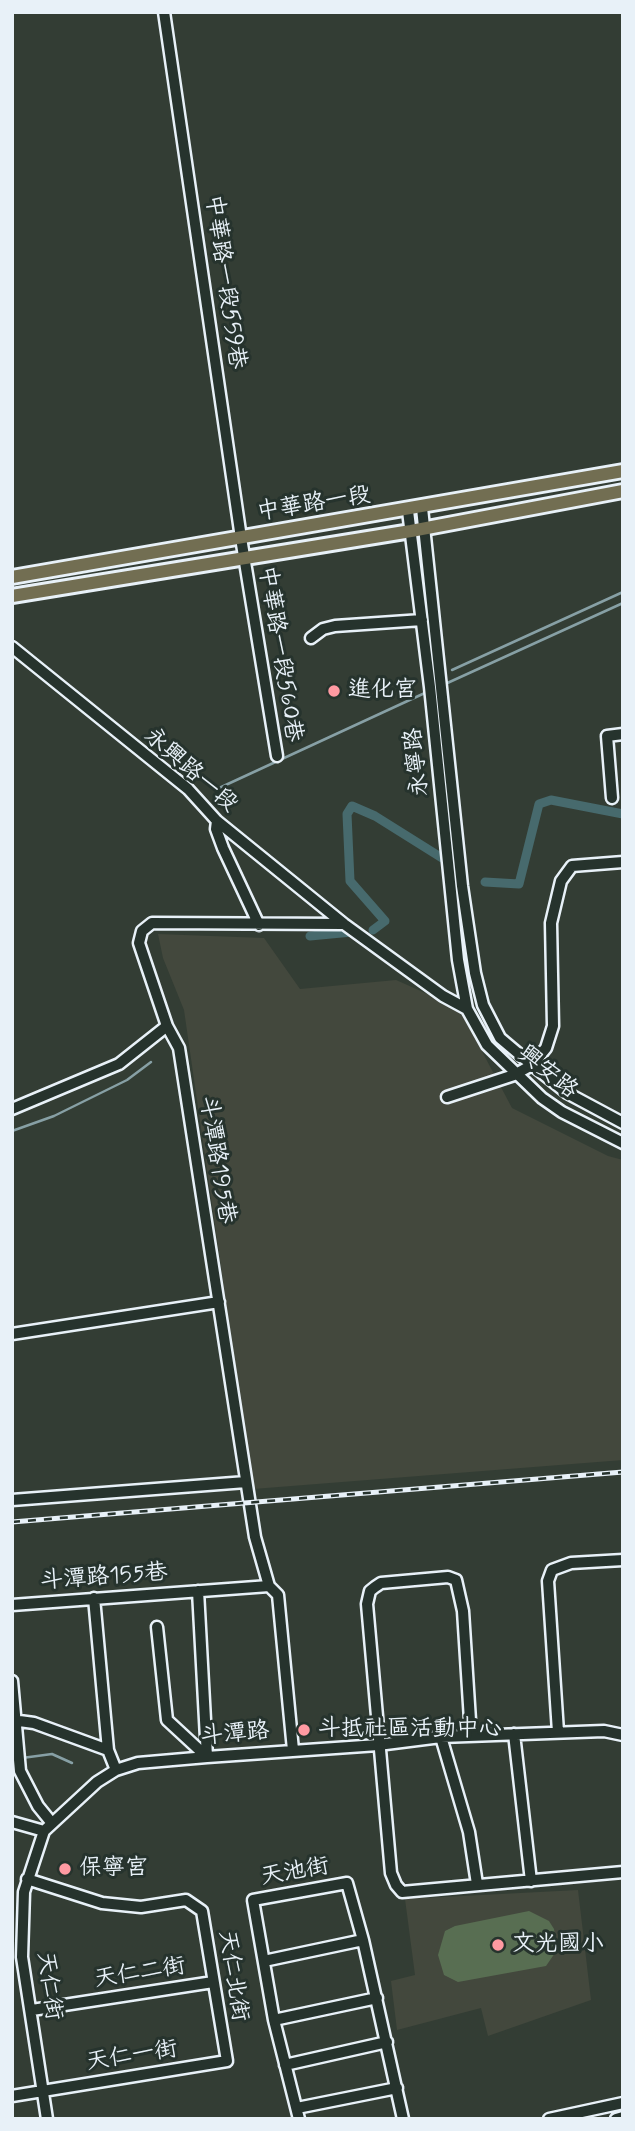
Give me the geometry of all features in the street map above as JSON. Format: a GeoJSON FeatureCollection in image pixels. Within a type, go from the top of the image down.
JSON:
{"type":"FeatureCollection","features":[{"type":"Feature","properties":{"kind":"main road","name":"中華路一段"},"geometry":{"type":"LineString","coordinates":[[12,577],[408,511],[623,471]]}},
{"type":"Feature","properties":{"kind":"main road","name":"中華路一段"},"geometry":{"type":"LineString","coordinates":[[12,596],[411,531],[623,491]]}},
{"type":"Feature","properties":{"kind":"street","name":"中華路一段559巷"},"geometry":{"type":"LineString","coordinates":[[164,12],[244,557]]}},
{"type":"Feature","properties":{"kind":"street","name":"永寧路"},"geometry":{"type":"LineString","coordinates":[[422,508],[462,886],[475,973],[483,1005]]}},
{"type":"Feature","properties":{"kind":"street","name":"永寧路"},"geometry":{"type":"LineString","coordinates":[[408,511],[450,888],[467,1009]]}},
{"type":"Feature","properties":{"kind":"street","name":"中華路一段560巷"},"geometry":{"type":"LineString","coordinates":[[244,557],[277,757]]}},
{"type":"Feature","properties":{"kind":"street"},"geometry":{"type":"LineString","coordinates":[[312,638],[323,629],[334,626],[422,620]]}},
{"type":"Feature","properties":{"kind":"street","name":"永興路一段"},"geometry":{"type":"LineString","coordinates":[[12,647],[188,789],[217,821],[344,924]]}},
{"type":"Feature","properties":{"kind":"street"},"geometry":{"type":"LineString","coordinates":[[612,798],[607,736],[623,734]]}},
{"type":"Feature","properties":{"kind":"street"},"geometry":{"type":"LineString","coordinates":[[217,821],[216,829],[223,848],[259,925]]}},
{"type":"Feature","properties":{"kind":"street"},"geometry":{"type":"LineString","coordinates":[[447,1097],[514,1075],[532,1065],[546,1048],[553,1026],[551,923],[561,881],[572,866],[623,862]]}},
{"type":"Feature","properties":{"kind":"street","name":"斗潭路195巷"},"geometry":{"type":"LineString","coordinates":[[293,1750],[278,1595],[269,1586],[255,1537],[179,1048],[167,1026],[141,952],[142,931],[152,923],[344,924]]}},
{"type":"Feature","properties":{"kind":"street"},"geometry":{"type":"LineString","coordinates":[[344,924],[443,996],[467,1009],[483,1005]]}},
{"type":"Feature","properties":{"kind":"street","name":"興安路"},"geometry":{"type":"LineString","coordinates":[[483,1005],[500,1038],[532,1065],[567,1093],[623,1123]]}},
{"type":"Feature","properties":{"kind":"street","name":"興安路"},"geometry":{"type":"LineString","coordinates":[[467,1009],[486,1045],[514,1075],[562,1112],[623,1143]]}},
{"type":"Feature","properties":{"kind":"street"},"geometry":{"type":"LineString","coordinates":[[12,1109],[120,1065],[167,1026]]}},
{"type":"Feature","properties":{"kind":"street"},"geometry":{"type":"LineString","coordinates":[[12,1334],[219,1302]]}},
{"type":"Feature","properties":{"kind":"street"},"geometry":{"type":"LineString","coordinates":[[12,1500],[246,1482]]}},
{"type":"Feature","properties":{"kind":"street"},"geometry":{"type":"LineString","coordinates":[[558,1732],[548,1581],[552,1570],[571,1563],[623,1560]]}},
{"type":"Feature","properties":{"kind":"street"},"geometry":{"type":"LineString","coordinates":[[471,1736],[460,1590],[456,1580],[448,1577],[381,1583],[370,1591],[367,1604],[391,1873],[396,1885],[402,1892],[623,1872]]}},
{"type":"Feature","properties":{"kind":"street","name":"斗潭路155巷"},"geometry":{"type":"LineString","coordinates":[[12,1605],[269,1586]]}},
{"type":"Feature","properties":{"kind":"street"},"geometry":{"type":"LineString","coordinates":[[198,1591],[207,1757]]}},
{"type":"Feature","properties":{"kind":"street"},"geometry":{"type":"LineString","coordinates":[[94,1598],[108,1750],[116,1770]]}},
{"type":"Feature","properties":{"kind":"street"},"geometry":{"type":"LineString","coordinates":[[157,1627],[167,1720],[207,1757]]}},
{"type":"Feature","properties":{"kind":"street"},"geometry":{"type":"LineString","coordinates":[[12,1681],[20,1771],[38,1806],[51,1822]]}},
{"type":"Feature","properties":{"kind":"street"},"geometry":{"type":"LineString","coordinates":[[15,1720],[108,1750]]}},
{"type":"Feature","properties":{"kind":"street","name":"斗潭路"},"geometry":{"type":"LineString","coordinates":[[116,1770],[138,1763],[378,1745],[441,1737],[604,1731],[623,1735]]}},
{"type":"Feature","properties":{"kind":"street"},"geometry":{"type":"LineString","coordinates":[[514,1734],[531,1881]]}},
{"type":"Feature","properties":{"kind":"street"},"geometry":{"type":"LineString","coordinates":[[441,1737],[469,1832],[478,1884]]}},
{"type":"Feature","properties":{"kind":"street","name":"天仁街"},"geometry":{"type":"LineString","coordinates":[[47,2119],[32,2010],[17,1958],[27,1879],[44,1830],[83,1792],[116,1770]]}},
{"type":"Feature","properties":{"kind":"street"},"geometry":{"type":"LineString","coordinates":[[12,1822],[44,1830]]}},
{"type":"Feature","properties":{"kind":"street","name":"天仁北街"},"geometry":{"type":"LineString","coordinates":[[27,1879],[102,1903],[141,1907],[186,1900],[196,1905],[202,1911],[227,2061]]}},
{"type":"Feature","properties":{"kind":"street","name":"天池街"},"geometry":{"type":"LineString","coordinates":[[397,2088],[298,2113],[274,2020],[253,1900],[347,1883],[377,1998],[397,2088],[403,2119]]}},
{"type":"Feature","properties":{"kind":"street"},"geometry":{"type":"LineString","coordinates":[[264,1961],[363,1940]]}},
{"type":"Feature","properties":{"kind":"street","name":"天仁二街"},"geometry":{"type":"LineString","coordinates":[[32,2010],[213,1982]]}},
{"type":"Feature","properties":{"kind":"street"},"geometry":{"type":"LineString","coordinates":[[274,2020],[377,1998]]}},
{"type":"Feature","properties":{"kind":"street"},"geometry":{"type":"LineString","coordinates":[[285,2065],[387,2042]]}},
{"type":"Feature","properties":{"kind":"street","name":"天仁一街"},"geometry":{"type":"LineString","coordinates":[[12,2096],[227,2061]]}},
{"type":"Feature","properties":{"kind":"street"},"geometry":{"type":"LineString","coordinates":[[549,2119],[623,2104]]}},
{"type":"Feature","properties":{"kind":"street"},"geometry":{"type":"LineString","coordinates":[[616,2119],[623,2117]]}},
{"type":"Feature","properties":{"kind":"shaded area"},"geometry":{"type":"Polygon","coordinates":[[[158,934],[264,938],[300,989],[396,980],[459,1008],[512,1108],[608,1156],[623,1160],[623,1460],[253,1489],[184,1010],[163,958],[158,934]]]}},
{"type":"Feature","properties":{"kind":"shaded area","name":"文光國小"},"geometry":{"type":"Polygon","coordinates":[[[578,1890],[591,2000],[488,2036],[481,2008],[397,2030],[391,1981],[415,1975],[405,1899],[578,1890]]]}},
{"type":"Feature","properties":{"kind":"green space"},"geometry":{"type":"Polygon","coordinates":[[[529,1911],[549,1921],[554,1929],[557,1950],[546,1966],[458,1982],[444,1975],[438,1955],[445,1931],[455,1926],[529,1911]]]}},
{"type":"Feature","properties":{"kind":"waterway"},"geometry":{"type":"LineString","coordinates":[[452,670],[623,592]]}},
{"type":"Feature","properties":{"kind":"waterway"},"geometry":{"type":"LineString","coordinates":[[443,685],[623,603]]}},
{"type":"Feature","properties":{"kind":"waterway"},"geometry":{"type":"LineString","coordinates":[[217,789],[427,692]]}},
{"type":"Feature","properties":{"kind":"waterway"},"geometry":{"type":"LineString","coordinates":[[485,882],[519,884],[539,804],[551,800],[623,814]]}},
{"type":"Feature","properties":{"kind":"waterway"},"geometry":{"type":"LineString","coordinates":[[373,930],[385,921],[350,881],[347,814],[352,806],[375,816],[442,858]]}},
{"type":"Feature","properties":{"kind":"waterway"},"geometry":{"type":"LineString","coordinates":[[310,936],[352,932]]}},
{"type":"Feature","properties":{"kind":"waterway"},"geometry":{"type":"LineString","coordinates":[[12,1131],[54,1116],[127,1080],[151,1062]]}},
{"type":"Feature","properties":{"kind":"waterway"},"geometry":{"type":"LineString","coordinates":[[22,1758],[52,1754],[72,1763]]}},
{"type":"Feature","properties":{"kind":"railway"},"geometry":{"type":"LineString","coordinates":[[12,1522],[623,1472]]}},
{"type":"Feature","properties":{"kind":"place","name":"進化宮"},"geometry":{"type":"Point","coordinates":[334,691]}},
{"type":"Feature","properties":{"kind":"place","name":"斗抵社區活動中心"},"geometry":{"type":"Point","coordinates":[304,1730]}},
{"type":"Feature","properties":{"kind":"place","name":"保寧宮"},"geometry":{"type":"Point","coordinates":[65,1869]}},
{"type":"Feature","properties":{"kind":"place","name":"文光國小"},"geometry":{"type":"Point","coordinates":[498,1945]}}]}
